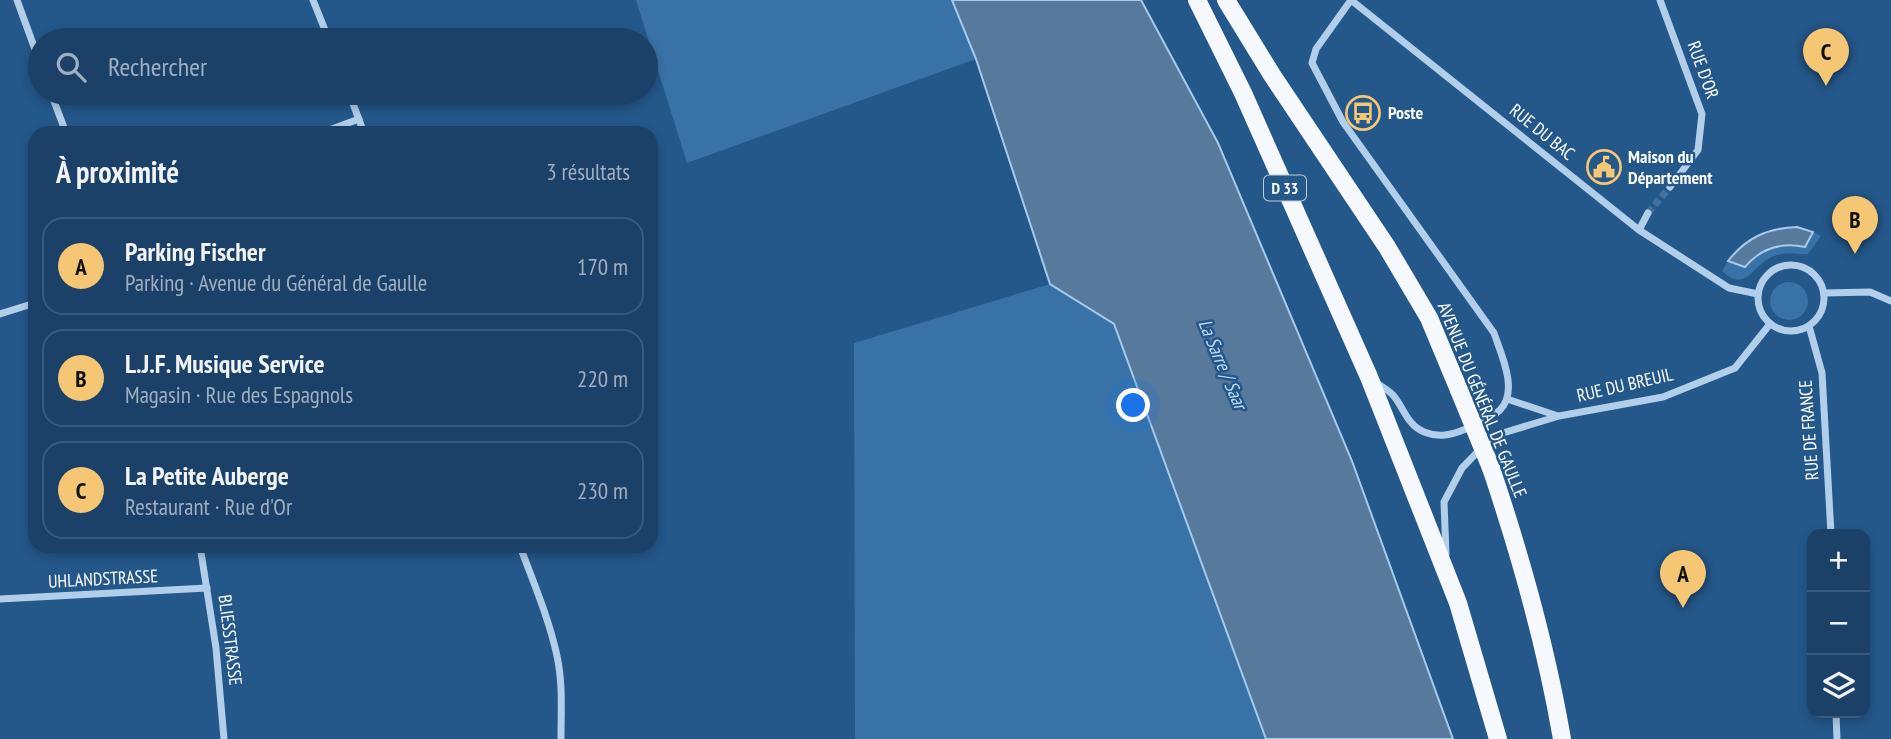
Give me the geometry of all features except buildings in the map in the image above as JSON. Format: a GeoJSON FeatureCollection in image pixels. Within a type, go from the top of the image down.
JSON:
{"type":"FeatureCollection","features":[{"type":"Feature","properties":{"kind":"main road","name":"D 33"},"geometry":{"type":"LineString","coordinates":[[1197,0],[1243,93],[1369,377],[1458,603],[1497,739]]}},
{"type":"Feature","properties":{"kind":"main road","name":"AVENUE DU GÉNÉRAL DE GAULLE"},"geometry":{"type":"LineString","coordinates":[[1226,0],[1272,75],[1388,247],[1429,318],[1491,468],[1517,544],[1550,670],[1562,739]]}},
{"type":"Feature","properties":{"kind":"main road"},"geometry":{"type":"LineString","coordinates":[[1458,603],[1507,739]]}},
{"type":"Feature","properties":{"kind":"street"},"geometry":{"type":"LineString","coordinates":[[17,0],[28,30]]}},
{"type":"Feature","properties":{"kind":"street"},"geometry":{"type":"LineString","coordinates":[[313,0],[324,28]]}},
{"type":"Feature","properties":{"kind":"street"},"geometry":{"type":"LineString","coordinates":[[1351,0],[1316,49],[1312,64],[1343,122],[1494,333],[1508,371],[1507,399],[1500,410],[1482,422],[1451,435],[1434,436],[1420,431],[1406,417],[1393,395],[1369,377]]}},
{"type":"Feature","properties":{"kind":"street","name":"RUE DU BAC"},"geometry":{"type":"LineString","coordinates":[[1351,0],[1639,229],[1728,288],[1758,294]]}},
{"type":"Feature","properties":{"kind":"street","name":"RUE D'OR"},"geometry":{"type":"LineString","coordinates":[[1660,0],[1702,114],[1698,150],[1670,187]]}},
{"type":"Feature","properties":{"kind":"street"},"geometry":{"type":"LineString","coordinates":[[56,105],[63,126]]}},
{"type":"Feature","properties":{"kind":"street"},"geometry":{"type":"LineString","coordinates":[[354,105],[362,126]]}},
{"type":"Feature","properties":{"kind":"street"},"geometry":{"type":"LineString","coordinates":[[340,126],[359,119]]}},
{"type":"Feature","properties":{"kind":"street"},"geometry":{"type":"LineString","coordinates":[[1639,229],[1648,213]]}},
{"type":"Feature","properties":{"kind":"street"},"geometry":{"type":"LineString","coordinates":[[1790,265],[1812,272],[1824,293],[1823,306],[1818,317],[1809,326],[1796,331],[1782,331],[1770,324],[1762,316],[1758,305],[1761,283],[1768,273],[1778,267],[1790,265]]}},
{"type":"Feature","properties":{"kind":"street"},"geometry":{"type":"LineString","coordinates":[[1824,293],[1870,292],[1891,301]]}},
{"type":"Feature","properties":{"kind":"street"},"geometry":{"type":"LineString","coordinates":[[0,314],[28,305]]}},
{"type":"Feature","properties":{"kind":"street","name":"RUE DU BREUIL"},"geometry":{"type":"LineString","coordinates":[[1507,399],[1559,416],[1663,397],[1735,368],[1770,324]]}},
{"type":"Feature","properties":{"kind":"street","name":"RUE DE FRANCE"},"geometry":{"type":"LineString","coordinates":[[1809,326],[1822,373],[1831,529]]}},
{"type":"Feature","properties":{"kind":"street"},"geometry":{"type":"LineString","coordinates":[[1458,603],[1445,548],[1444,502],[1451,486],[1462,468],[1493,436],[1559,416]]}},
{"type":"Feature","properties":{"kind":"street","name":"BLIESSTRASSE"},"geometry":{"type":"LineString","coordinates":[[201,553],[216,648],[224,739]]}},
{"type":"Feature","properties":{"kind":"street"},"geometry":{"type":"LineString","coordinates":[[523,553],[557,658],[561,690],[561,739]]}},
{"type":"Feature","properties":{"kind":"street","name":"UHLANDSTRASSE"},"geometry":{"type":"LineString","coordinates":[[0,599],[207,588]]}},
{"type":"Feature","properties":{"kind":"street"},"geometry":{"type":"LineString","coordinates":[[1836,718],[1836,739]]}},
{"type":"Feature","properties":{"kind":"shaded area"},"geometry":{"type":"Polygon","coordinates":[[[636,0],[952,0],[976,59],[687,163],[658,70],[658,28],[645,28],[636,0]]]}},
{"type":"Feature","properties":{"kind":"shaded area"},"geometry":{"type":"Polygon","coordinates":[[[1813,232],[1821,236],[1808,254],[1787,253],[1774,256],[1743,279],[1737,280],[1722,271],[1728,261],[1745,267],[1772,248],[1787,245],[1804,247],[1813,232]]]}},
{"type":"Feature","properties":{"kind":"shaded area"},"geometry":{"type":"Polygon","coordinates":[[[1789,282],[1802,288],[1808,301],[1802,314],[1789,320],[1776,314],[1770,301],[1776,288],[1789,282]]]}},
{"type":"Feature","properties":{"kind":"shaded area"},"geometry":{"type":"Polygon","coordinates":[[[1050,284],[1114,324],[1266,739],[855,739],[854,343],[1050,284]]]}},
{"type":"Feature","properties":{"kind":"water","name":"La Sarre / Saar"},"geometry":{"type":"Polygon","coordinates":[[[952,0],[1141,0],[1218,143],[1352,461],[1453,739],[1266,739],[1114,324],[1050,284],[976,59],[952,0]]]}},
{"type":"Feature","properties":{"kind":"water"},"geometry":{"type":"Polygon","coordinates":[[[1797,227],[1813,232],[1805,247],[1788,245],[1772,248],[1758,255],[1745,267],[1728,261],[1742,246],[1758,236],[1797,227]]]}},
{"type":"Feature","properties":{"kind":"tunnel"},"geometry":{"type":"LineString","coordinates":[[1648,213],[1670,187]]}},
{"type":"Feature","properties":{"kind":"place","name":"La Petite Auberge"},"geometry":{"type":"Point","coordinates":[1826,86]}},
{"type":"Feature","properties":{"kind":"place","name":"Poste"},"geometry":{"type":"Point","coordinates":[1363,113]}},
{"type":"Feature","properties":{"kind":"place","name":"Maison du Département"},"geometry":{"type":"Point","coordinates":[1604,167]}},
{"type":"Feature","properties":{"kind":"place","name":"L.J.F. Musique Service"},"geometry":{"type":"Point","coordinates":[1855,254]}},
{"type":"Feature","properties":{"kind":"place","name":"Parking Fischer"},"geometry":{"type":"Point","coordinates":[1683,608]}}]}
